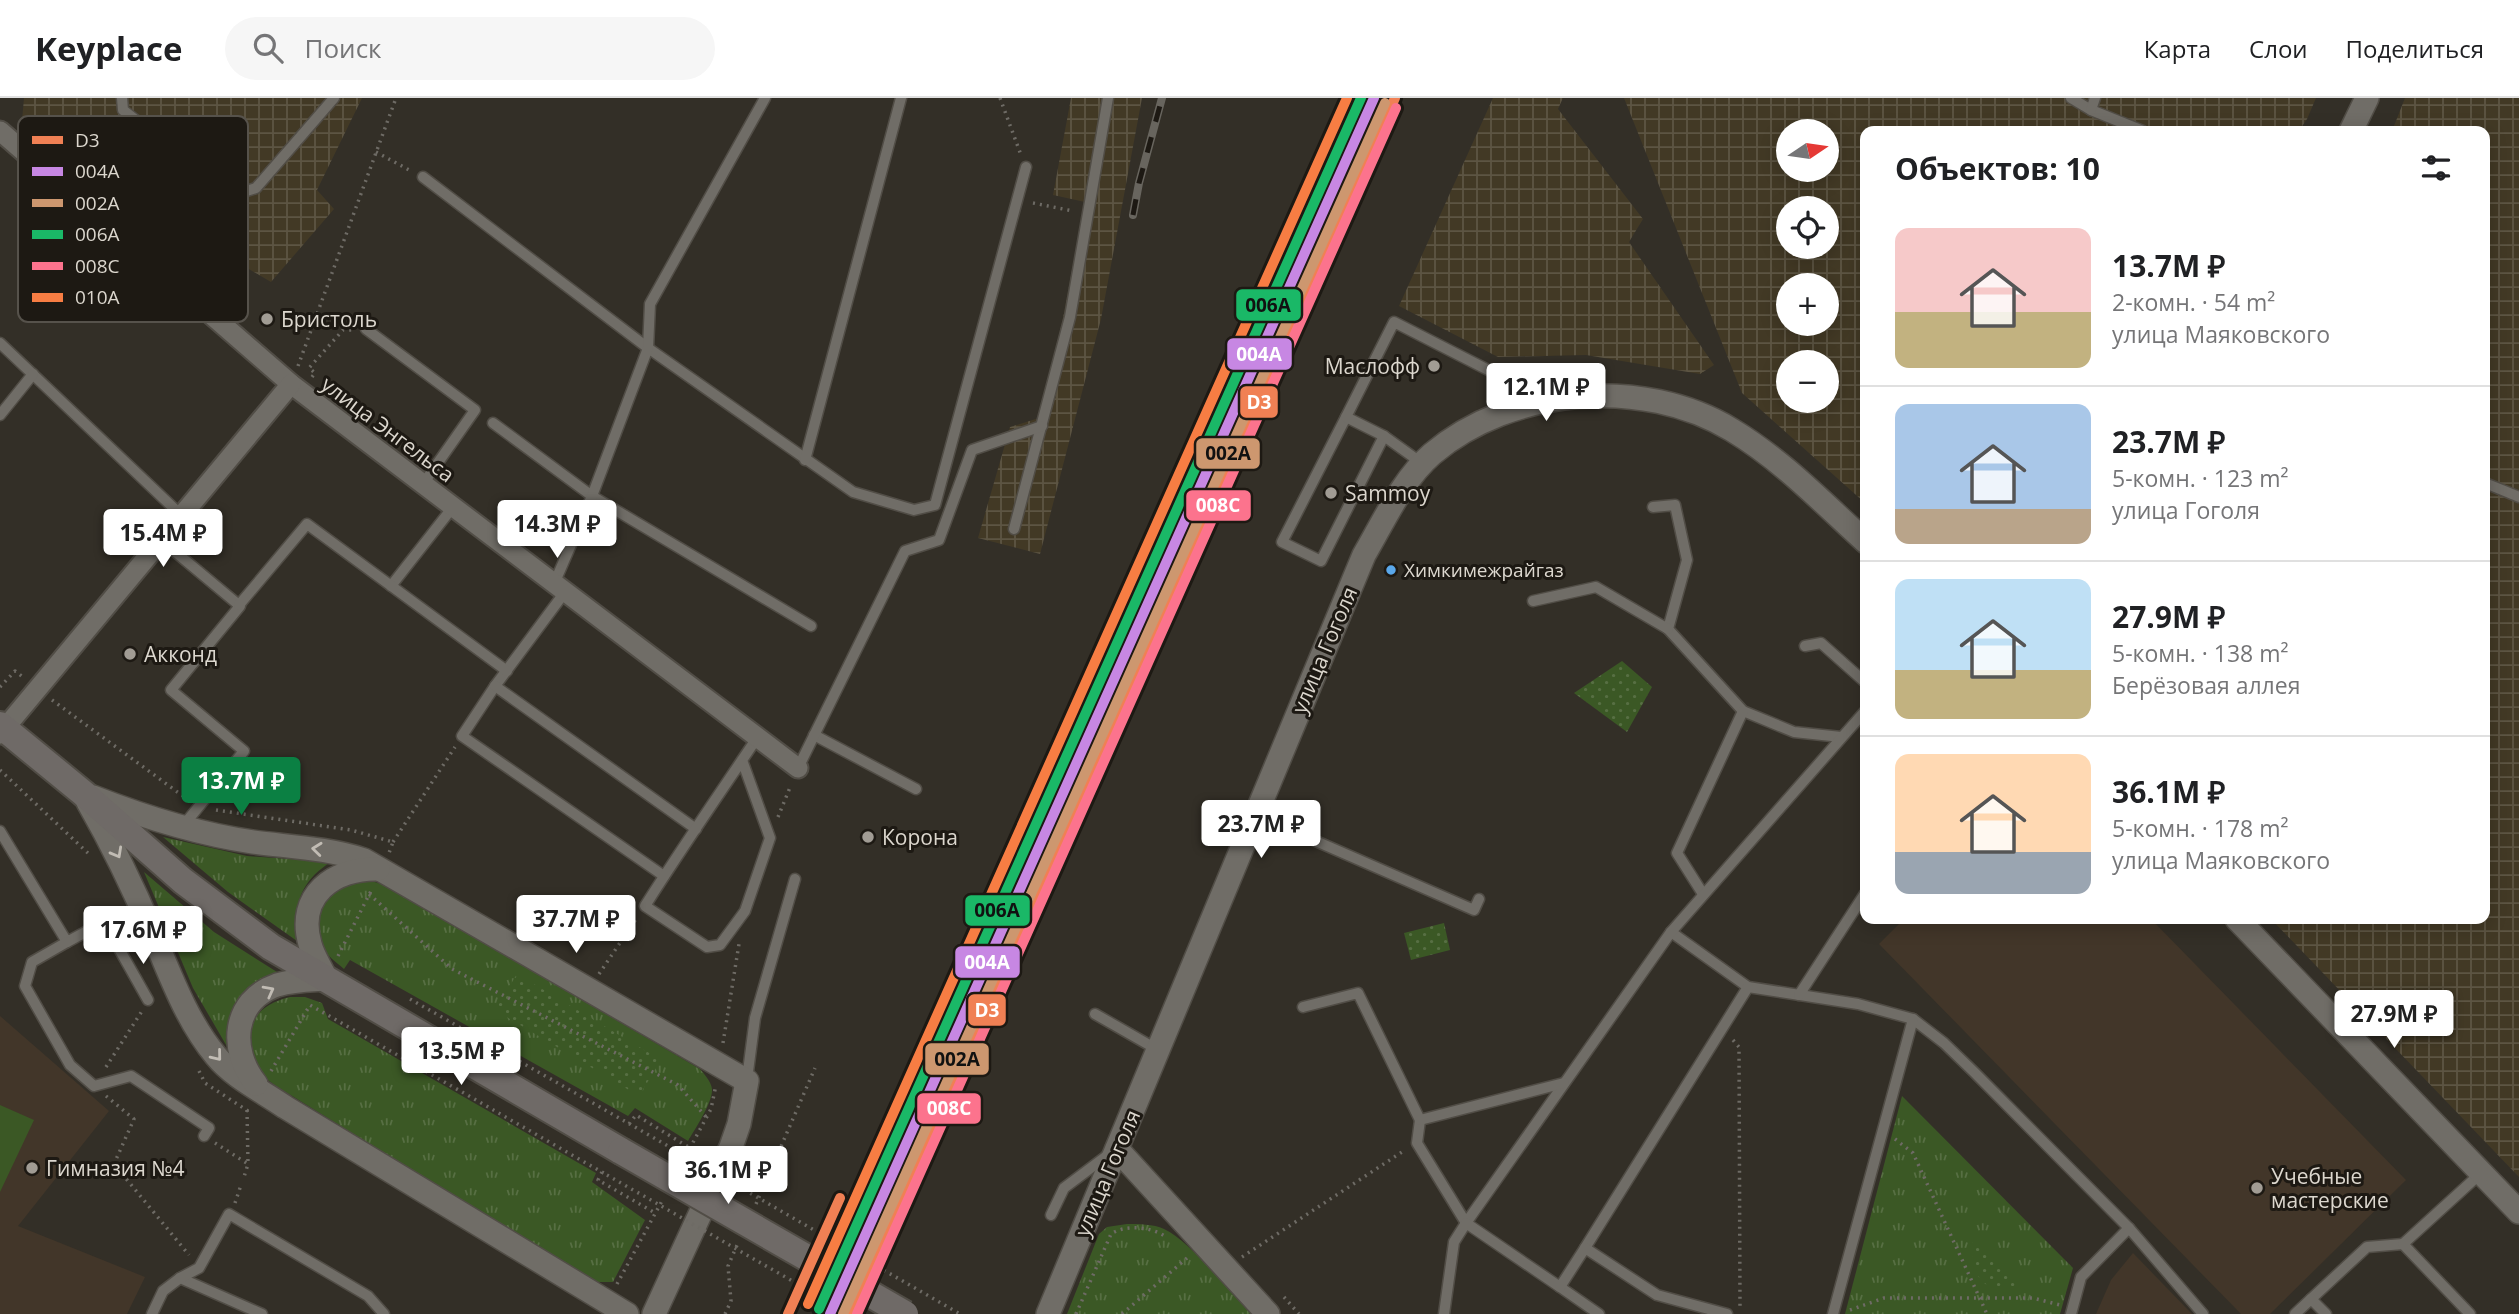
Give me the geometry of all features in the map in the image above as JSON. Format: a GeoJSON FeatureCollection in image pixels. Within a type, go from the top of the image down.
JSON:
{"type":"FeatureCollection","features":[{"type":"Feature","properties":{"kind":"main road"},"geometry":{"type":"LineString","coordinates":[[1,729],[83,793],[145,849],[271,947],[332,968],[463,1060],[905,1314]]}},
{"type":"Feature","properties":{"kind":"street"},"geometry":{"type":"LineString","coordinates":[[2353,126],[2367,98]]}},
{"type":"Feature","properties":{"kind":"street","name":"улица Энгельса"},"geometry":{"type":"LineString","coordinates":[[0,131],[18,147]]}},
{"type":"Feature","properties":{"kind":"street","name":"улица Энгельса"},"geometry":{"type":"LineString","coordinates":[[221,322],[297,388],[798,768]]}},
{"type":"Feature","properties":{"kind":"street"},"geometry":{"type":"LineString","coordinates":[[1,729],[161,540],[297,388]]}},
{"type":"Feature","properties":{"kind":"street","name":"улица Гоголя"},"geometry":{"type":"LineString","coordinates":[[1048,1314],[1364,555],[1396,500],[1423,464],[1456,437],[1508,411],[1548,400],[1585,395],[1659,402],[1701,415],[1730,428],[1770,455],[1860,537]]}},
{"type":"Feature","properties":{"kind":"street"},"geometry":{"type":"LineString","coordinates":[[83,793],[134,813],[182,827],[250,842],[336,851],[364,860],[747,1081],[739,1124],[731,1147],[654,1314]]}},
{"type":"Feature","properties":{"kind":"street"},"geometry":{"type":"LineString","coordinates":[[83,793],[122,863],[180,997],[198,1030],[229,1070],[296,1114],[617,1308]]}},
{"type":"Feature","properties":{"kind":"street"},"geometry":{"type":"LineString","coordinates":[[260,1089],[246,1072],[239,1054],[241,1021],[249,1006],[261,994],[276,986],[332,968],[310,946],[307,930],[309,911],[316,896],[328,882],[344,873],[360,869],[382,869]]}},
{"type":"Feature","properties":{"kind":"street"},"geometry":{"type":"LineString","coordinates":[[2243,924],[2519,1212]]}},
{"type":"Feature","properties":{"kind":"street"},"geometry":{"type":"LineString","coordinates":[[1117,1149],[1268,1314]]}},
{"type":"Feature","properties":{"kind":"lane"},"geometry":{"type":"LineString","coordinates":[[122,98],[123,110],[130,116]]}},
{"type":"Feature","properties":{"kind":"lane"},"geometry":{"type":"LineString","coordinates":[[248,191],[256,188],[334,98]]}},
{"type":"Feature","properties":{"kind":"lane"},"geometry":{"type":"LineString","coordinates":[[664,876],[462,736],[560,588],[648,348],[650,304],[765,98]]}},
{"type":"Feature","properties":{"kind":"lane"},"geometry":{"type":"LineString","coordinates":[[805,460],[901,98]]}},
{"type":"Feature","properties":{"kind":"lane"},"geometry":{"type":"LineString","coordinates":[[1014,529],[1070,317],[1108,98]]}},
{"type":"Feature","properties":{"kind":"lane"},"geometry":{"type":"LineString","coordinates":[[2071,98],[2091,110],[2131,126]]}},
{"type":"Feature","properties":{"kind":"lane"},"geometry":{"type":"LineString","coordinates":[[2091,110],[2095,98]]}},
{"type":"Feature","properties":{"kind":"lane"},"geometry":{"type":"LineString","coordinates":[[423,177],[648,348],[805,460],[853,492],[914,509],[935,505],[1026,167]]}},
{"type":"Feature","properties":{"kind":"lane"},"geometry":{"type":"LineString","coordinates":[[1384,436],[1321,561],[1282,541],[1394,322],[1500,376],[1508,411]]}},
{"type":"Feature","properties":{"kind":"lane"},"geometry":{"type":"LineString","coordinates":[[366,329],[475,410],[423,484]]}},
{"type":"Feature","properties":{"kind":"lane"},"geometry":{"type":"LineString","coordinates":[[0,343],[182,516]]}},
{"type":"Feature","properties":{"kind":"lane"},"geometry":{"type":"LineString","coordinates":[[0,415],[33,374]]}},
{"type":"Feature","properties":{"kind":"lane"},"geometry":{"type":"LineString","coordinates":[[1346,417],[1384,436],[1423,464]]}},
{"type":"Feature","properties":{"kind":"lane"},"geometry":{"type":"LineString","coordinates":[[494,424],[592,496],[811,626]]}},
{"type":"Feature","properties":{"kind":"lane"},"geometry":{"type":"LineString","coordinates":[[798,768],[905,551],[939,540],[972,450],[1042,426]]}},
{"type":"Feature","properties":{"kind":"lane"},"geometry":{"type":"LineString","coordinates":[[2490,485],[2519,497]]}},
{"type":"Feature","properties":{"kind":"lane"},"geometry":{"type":"LineString","coordinates":[[1653,507],[1675,505],[1687,561],[1668,629]]}},
{"type":"Feature","properties":{"kind":"lane"},"geometry":{"type":"LineString","coordinates":[[391,586],[453,507]]}},
{"type":"Feature","properties":{"kind":"lane"},"geometry":{"type":"LineString","coordinates":[[182,827],[244,751],[171,690],[307,524],[507,671]]}},
{"type":"Feature","properties":{"kind":"lane"},"geometry":{"type":"LineString","coordinates":[[161,540],[239,605]]}},
{"type":"Feature","properties":{"kind":"lane"},"geometry":{"type":"LineString","coordinates":[[1533,601],[1596,587],[1668,629],[1743,711],[1794,732],[1841,737]]}},
{"type":"Feature","properties":{"kind":"lane"},"geometry":{"type":"LineString","coordinates":[[1805,646],[1821,643],[1860,678]]}},
{"type":"Feature","properties":{"kind":"lane"},"geometry":{"type":"LineString","coordinates":[[495,686],[696,829]]}},
{"type":"Feature","properties":{"kind":"lane"},"geometry":{"type":"LineString","coordinates":[[1703,894],[1677,853],[1743,711]]}},
{"type":"Feature","properties":{"kind":"lane"},"geometry":{"type":"LineString","coordinates":[[1444,1314],[1454,1242],[1466,1223],[1671,932],[1860,716]]}},
{"type":"Feature","properties":{"kind":"lane"},"geometry":{"type":"LineString","coordinates":[[814,736],[916,789]]}},
{"type":"Feature","properties":{"kind":"lane"},"geometry":{"type":"LineString","coordinates":[[742,760],[770,838],[745,911],[720,944],[707,947],[645,906],[664,876],[696,829],[742,760],[757,738]]}},
{"type":"Feature","properties":{"kind":"lane"},"geometry":{"type":"LineString","coordinates":[[1256,815],[1474,910],[1479,899]]}},
{"type":"Feature","properties":{"kind":"lane"},"geometry":{"type":"LineString","coordinates":[[0,831],[67,942]]}},
{"type":"Feature","properties":{"kind":"lane"},"geometry":{"type":"LineString","coordinates":[[747,1081],[755,1018],[794,879]]}},
{"type":"Feature","properties":{"kind":"lane"},"geometry":{"type":"LineString","coordinates":[[1799,995],[1860,901]]}},
{"type":"Feature","properties":{"kind":"lane"},"geometry":{"type":"LineString","coordinates":[[148,1000],[104,922],[32,962],[25,986],[70,1065],[94,1086],[131,1076],[209,1128],[204,1136]]}},
{"type":"Feature","properties":{"kind":"lane"},"geometry":{"type":"LineString","coordinates":[[1671,932],[1748,987],[1858,1004],[1913,1019],[1967,1065],[2129,1228],[2203,1314]]}},
{"type":"Feature","properties":{"kind":"lane"},"geometry":{"type":"LineString","coordinates":[[1560,1287],[1748,987]]}},
{"type":"Feature","properties":{"kind":"lane"},"geometry":{"type":"LineString","coordinates":[[1303,1007],[1358,993],[1420,1120],[1417,1143],[1466,1223],[1599,1314]]}},
{"type":"Feature","properties":{"kind":"lane"},"geometry":{"type":"LineString","coordinates":[[1095,1014],[1158,1050]]}},
{"type":"Feature","properties":{"kind":"lane"},"geometry":{"type":"LineString","coordinates":[[1833,1314],[1913,1019]]}},
{"type":"Feature","properties":{"kind":"lane"},"geometry":{"type":"LineString","coordinates":[[1420,1120],[1564,1083]]}},
{"type":"Feature","properties":{"kind":"lane"},"geometry":{"type":"LineString","coordinates":[[1051,1215],[1064,1188],[1117,1149]]}},
{"type":"Feature","properties":{"kind":"lane"},"geometry":{"type":"LineString","coordinates":[[2295,1314],[2367,1247],[2403,1244],[2482,1173]]}},
{"type":"Feature","properties":{"kind":"lane"},"geometry":{"type":"LineString","coordinates":[[152,1314],[163,1291],[199,1268],[229,1214],[368,1296],[384,1314]]}},
{"type":"Feature","properties":{"kind":"lane"},"geometry":{"type":"LineString","coordinates":[[2071,1311],[2081,1277],[2129,1228]]}},
{"type":"Feature","properties":{"kind":"lane"},"geometry":{"type":"LineString","coordinates":[[2403,1244],[2470,1314]]}},
{"type":"Feature","properties":{"kind":"lane"},"geometry":{"type":"LineString","coordinates":[[1585,1248],[1657,1295],[1727,1314]]}},
{"type":"Feature","properties":{"kind":"lane"},"geometry":{"type":"LineString","coordinates":[[180,1278],[262,1314]]}},
{"type":"Feature","properties":{"kind":"lane"},"geometry":{"type":"LineString","coordinates":[[2311,1299],[2326,1314]]}},
{"type":"Feature","properties":{"kind":"path"},"geometry":{"type":"LineString","coordinates":[[297,388],[396,98]]}},
{"type":"Feature","properties":{"kind":"path"},"geometry":{"type":"LineString","coordinates":[[1000,98],[1026,167]]}},
{"type":"Feature","properties":{"kind":"path"},"geometry":{"type":"LineString","coordinates":[[376,152],[423,177]]}},
{"type":"Feature","properties":{"kind":"path"},"geometry":{"type":"LineString","coordinates":[[1017,199],[1088,214]]}},
{"type":"Feature","properties":{"kind":"path"},"geometry":{"type":"LineString","coordinates":[[297,388],[315,373],[309,368],[343,330],[366,329]]}},
{"type":"Feature","properties":{"kind":"path"},"geometry":{"type":"LineString","coordinates":[[0,687],[15,671],[198,807],[351,830],[393,842]]}},
{"type":"Feature","properties":{"kind":"path"},"geometry":{"type":"LineString","coordinates":[[332,968],[393,842],[462,736]]}},
{"type":"Feature","properties":{"kind":"path"},"geometry":{"type":"LineString","coordinates":[[770,838],[798,768]]}},
{"type":"Feature","properties":{"kind":"path"},"geometry":{"type":"LineString","coordinates":[[369,894],[452,969],[678,1085],[707,1118]]}},
{"type":"Feature","properties":{"kind":"path"},"geometry":{"type":"LineString","coordinates":[[590,988],[645,906]]}},
{"type":"Feature","properties":{"kind":"path"},"geometry":{"type":"LineString","coordinates":[[679,1170],[707,1118],[714,1098],[745,911]]}},
{"type":"Feature","properties":{"kind":"path"},"geometry":{"type":"LineString","coordinates":[[407,997],[960,1314]]}},
{"type":"Feature","properties":{"kind":"path"},"geometry":{"type":"LineString","coordinates":[[148,1000],[94,1086],[134,1119],[114,1164],[199,1268]]}},
{"type":"Feature","properties":{"kind":"path"},"geometry":{"type":"LineString","coordinates":[[244,1177],[248,1164],[246,1110],[310,1005],[850,1314]]}},
{"type":"Feature","properties":{"kind":"path"},"geometry":{"type":"LineString","coordinates":[[1723,1027],[1739,1047],[1740,1314]]}},
{"type":"Feature","properties":{"kind":"path"},"geometry":{"type":"LineString","coordinates":[[756,1204],[816,1068]]}},
{"type":"Feature","properties":{"kind":"path"},"geometry":{"type":"LineString","coordinates":[[629,1124],[636,1115],[690,1148]]}},
{"type":"Feature","properties":{"kind":"path"},"geometry":{"type":"LineString","coordinates":[[1883,1129],[1913,1153],[1987,1314]]}},
{"type":"Feature","properties":{"kind":"path"},"geometry":{"type":"LineString","coordinates":[[204,1136],[248,1164]]}},
{"type":"Feature","properties":{"kind":"path"},"geometry":{"type":"LineString","coordinates":[[1225,1267],[1417,1143]]}},
{"type":"Feature","properties":{"kind":"path"},"geometry":{"type":"LineString","coordinates":[[605,1173],[598,1180],[655,1213]]}},
{"type":"Feature","properties":{"kind":"path"},"geometry":{"type":"LineString","coordinates":[[617,1308],[655,1213],[667,1191]]}},
{"type":"Feature","properties":{"kind":"path"},"geometry":{"type":"LineString","coordinates":[[1076,1314],[1111,1234],[1117,1230],[1145,1229],[1161,1233],[1170,1241]]}},
{"type":"Feature","properties":{"kind":"path"},"geometry":{"type":"LineString","coordinates":[[725,1314],[731,1301],[728,1266],[739,1241]]}},
{"type":"Feature","properties":{"kind":"path"},"geometry":{"type":"LineString","coordinates":[[1122,1314],[1190,1256],[1180,1248]]}},
{"type":"Feature","properties":{"kind":"path"},"geometry":{"type":"LineString","coordinates":[[1849,1310],[1884,1298],[1980,1297],[2033,1298],[2071,1311]]}},
{"type":"Feature","properties":{"kind":"shaded area"},"geometry":{"type":"Polygon","coordinates":[[[24,98],[362,98],[317,190],[334,209],[271,282],[248,268],[248,116],[22,116],[24,98]]]}},
{"type":"Feature","properties":{"kind":"shaded area"},"geometry":{"type":"Polygon","coordinates":[[[1071,98],[1142,98],[1101,319],[1040,554],[978,538],[1010,427],[1039,418],[1063,318],[1085,202],[1053,195],[1071,98]]]}},
{"type":"Feature","properties":{"kind":"shaded area"},"geometry":{"type":"Polygon","coordinates":[[[1493,98],[1563,98],[1558,109],[1643,219],[1629,242],[1714,365],[1700,374],[1586,355],[1498,357],[1399,306],[1493,98]]]}},
{"type":"Feature","properties":{"kind":"shaded area"},"geometry":{"type":"Polygon","coordinates":[[[1624,98],[2316,98],[2302,126],[1860,126],[1860,499],[1742,393],[1624,98]]]}},
{"type":"Feature","properties":{"kind":"shaded area"},"geometry":{"type":"Polygon","coordinates":[[[2405,98],[2519,98],[2519,1177],[2276,924],[2490,924],[2490,126],[2394,126],[2405,98]]]}},
{"type":"Feature","properties":{"kind":"shaded area"},"geometry":{"type":"Polygon","coordinates":[[[1899,924],[2156,924],[2406,1180],[2270,1314],[2241,1314],[1879,944],[1899,924]]]}},
{"type":"Feature","properties":{"kind":"shaded area"},"geometry":{"type":"Polygon","coordinates":[[[0,1016],[109,1111],[18,1226],[145,1277],[127,1314],[0,1314],[0,1016]]]}},
{"type":"Feature","properties":{"kind":"shaded area"},"geometry":{"type":"Polygon","coordinates":[[[2133,1253],[2192,1314],[2096,1314],[2111,1280],[2133,1253]]]}},
{"type":"Feature","properties":{"kind":"green space"},"geometry":{"type":"Polygon","coordinates":[[[1622,661],[1652,687],[1627,732],[1574,693],[1622,661]]]}},
{"type":"Feature","properties":{"kind":"green space"},"geometry":{"type":"Polygon","coordinates":[[[163,837],[247,856],[331,862],[312,877],[301,896],[296,917],[297,941],[228,892],[163,837]]]}},
{"type":"Feature","properties":{"kind":"green space"},"geometry":{"type":"Polygon","coordinates":[[[144,872],[214,932],[277,972],[253,985],[237,1001],[230,1022],[229,1050],[193,988],[144,872]]]}},
{"type":"Feature","properties":{"kind":"green space"},"geometry":{"type":"Polygon","coordinates":[[[364,879],[385,885],[700,1069],[710,1083],[712,1094],[688,1141],[635,1108],[628,1116],[350,960],[344,969],[321,945],[317,931],[318,916],[323,901],[333,890],[364,879]]]}},
{"type":"Feature","properties":{"kind":"green space"},"geometry":{"type":"Polygon","coordinates":[[[1444,923],[1450,950],[1411,960],[1404,933],[1444,923]]]}},
{"type":"Feature","properties":{"kind":"green space"},"geometry":{"type":"Polygon","coordinates":[[[517,974],[661,1060],[639,1096],[495,1010],[517,974]]]}},
{"type":"Feature","properties":{"kind":"green space"},"geometry":{"type":"Polygon","coordinates":[[[290,997],[305,997],[322,1003],[328,1019],[596,1173],[592,1182],[645,1220],[613,1282],[597,1282],[583,1276],[265,1078],[252,1058],[250,1031],[257,1015],[263,1009],[290,997]]]}},
{"type":"Feature","properties":{"kind":"green space"},"geometry":{"type":"Polygon","coordinates":[[[1902,1096],[2073,1268],[2060,1314],[1845,1314],[1902,1096]]]}},
{"type":"Feature","properties":{"kind":"green space"},"geometry":{"type":"Polygon","coordinates":[[[0,1105],[34,1120],[0,1192],[0,1105]]]}},
{"type":"Feature","properties":{"kind":"green space"},"geometry":{"type":"Polygon","coordinates":[[[1127,1224],[1155,1226],[1175,1235],[1251,1314],[1067,1314],[1099,1234],[1107,1227],[1127,1224]]]}},
{"type":"Feature","properties":{"kind":"green space"},"geometry":{"type":"Polygon","coordinates":[[[1973,1238],[2024,1287],[1996,1288],[1982,1282],[1973,1261],[1973,1238]]]}},
{"type":"Feature","properties":{"kind":"railway"},"geometry":{"type":"LineString","coordinates":[[1133,215],[1162,98]]}},
{"type":"Feature","properties":{"kind":"transit line","name":"010А"},"geometry":{"type":"LineString","coordinates":[[808,1304],[1347,98]]}},
{"type":"Feature","properties":{"kind":"transit line","name":"006А"},"geometry":{"type":"LineString","coordinates":[[819,1309],[1361,98]]}},
{"type":"Feature","properties":{"kind":"transit line","name":"004А"},"geometry":{"type":"LineString","coordinates":[[830,1314],[1374,98]]}},
{"type":"Feature","properties":{"kind":"transit line","name":"D3"},"geometry":{"type":"LineString","coordinates":[[851,1314],[1395,98]]}},
{"type":"Feature","properties":{"kind":"transit line","name":"002А"},"geometry":{"type":"LineString","coordinates":[[843,1314],[1385,103]]}},
{"type":"Feature","properties":{"kind":"transit line","name":"008С"},"geometry":{"type":"LineString","coordinates":[[857,1314],[1396,108]]}},
{"type":"Feature","properties":{"kind":"transit line","name":"D3"},"geometry":{"type":"LineString","coordinates":[[788,1314],[840,1198]]}},
{"type":"Feature","properties":{"kind":"place","name":"Бристоль"},"geometry":{"type":"Point","coordinates":[267,319]}},
{"type":"Feature","properties":{"kind":"place","name":"Маслофф"},"geometry":{"type":"Point","coordinates":[1434,366]}},
{"type":"Feature","properties":{"kind":"place","name":"Sammoy"},"geometry":{"type":"Point","coordinates":[1331,493]}},
{"type":"Feature","properties":{"kind":"place","name":"Химкимежрайгаз"},"geometry":{"type":"Point","coordinates":[1391,570]}},
{"type":"Feature","properties":{"kind":"place","name":"Акконд"},"geometry":{"type":"Point","coordinates":[130,654]}},
{"type":"Feature","properties":{"kind":"place","name":"Корона"},"geometry":{"type":"Point","coordinates":[868,837]}},
{"type":"Feature","properties":{"kind":"place","name":"Гимназия №4"},"geometry":{"type":"Point","coordinates":[32,1168]}},
{"type":"Feature","properties":{"kind":"place","name":"Учебные мастерские"},"geometry":{"type":"Point","coordinates":[2257,1188]}}]}
